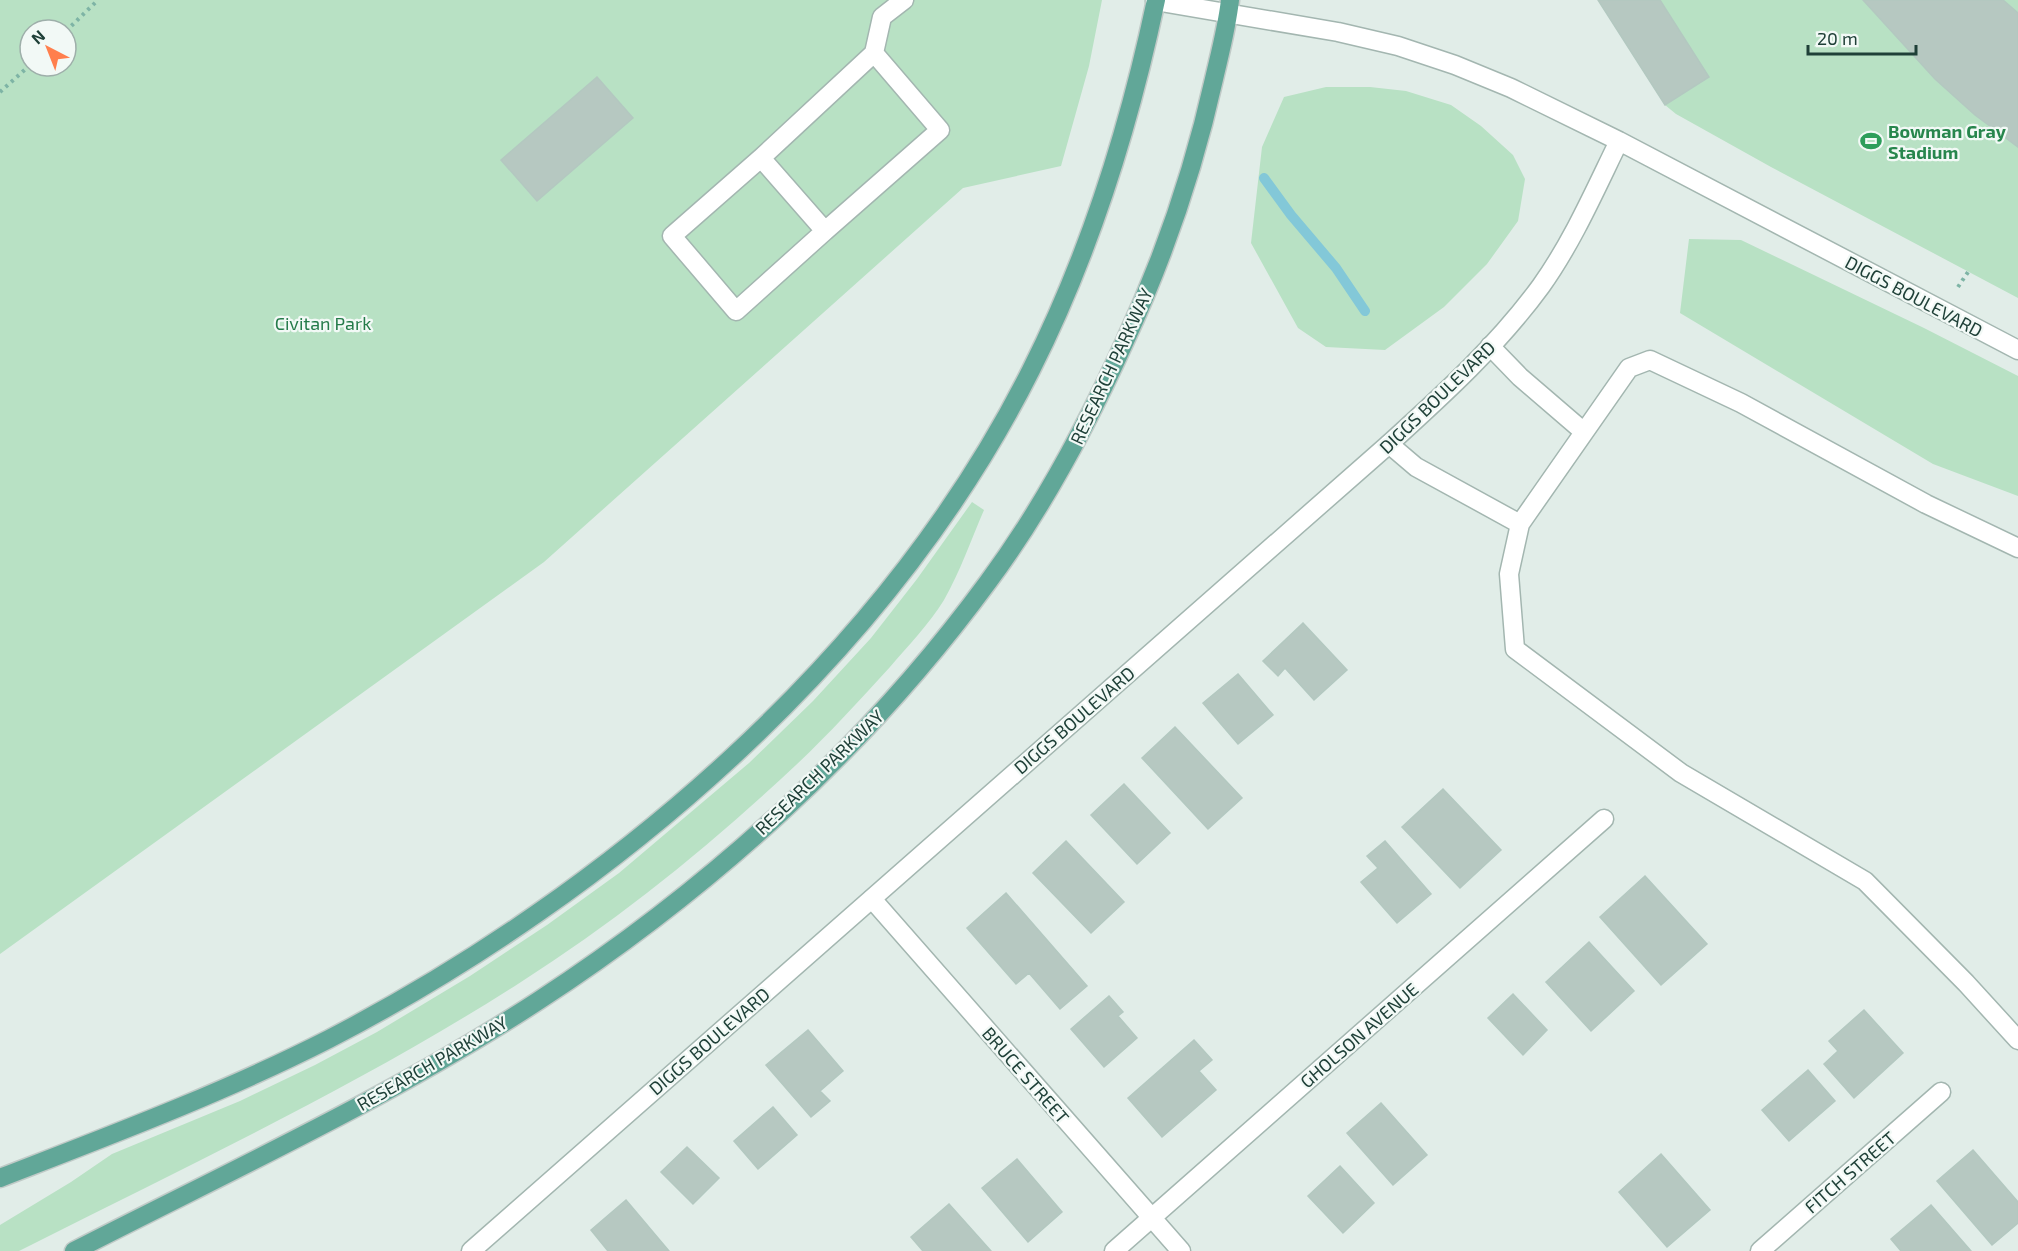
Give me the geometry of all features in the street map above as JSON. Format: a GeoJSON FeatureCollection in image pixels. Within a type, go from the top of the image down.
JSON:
{"type":"FeatureCollection","features":[{"type":"Feature","properties":{"kind":"main road"},"geometry":{"type":"LineString","coordinates":[[0,1178],[151,1119],[242,1080],[329,1038],[424,985],[499,939],[656,823],[731,758],[803,689],[867,618],[930,538],[982,458],[1030,372],[1071,284],[1106,191],[1139,78],[1153,0]]}},
{"type":"Feature","properties":{"kind":"main road","name":"RESEARCH PARKWAY"},"geometry":{"type":"LineString","coordinates":[[74,1251],[363,1104],[452,1054],[539,1000],[623,942],[703,879],[781,812],[856,740],[923,665],[990,580],[1045,496],[1096,405],[1139,312],[1176,214],[1206,113],[1229,7]]}},
{"type":"Feature","properties":{"kind":"street"},"geometry":{"type":"LineString","coordinates":[[874,53],[940,130],[736,311],[672,236],[761,158],[874,53],[882,17],[904,0]]}},
{"type":"Feature","properties":{"kind":"street","name":"DIGGS BOULEVARD"},"geometry":{"type":"LineString","coordinates":[[1153,0],[1229,7],[1398,46],[1455,65],[1511,88],[1619,141],[2018,350]]}},
{"type":"Feature","properties":{"kind":"street","name":"DIGGS BOULEVARD"},"geometry":{"type":"LineString","coordinates":[[471,1251],[1389,444],[1467,371],[1541,285],[1565,249],[1619,141]]}},
{"type":"Feature","properties":{"kind":"street"},"geometry":{"type":"LineString","coordinates":[[761,158],[825,231]]}},
{"type":"Feature","properties":{"kind":"street"},"geometry":{"type":"LineString","coordinates":[[1490,346],[1520,376],[1584,432]]}},
{"type":"Feature","properties":{"kind":"street"},"geometry":{"type":"LineString","coordinates":[[2018,548],[1926,504],[1741,403],[1650,360],[1629,368],[1520,524],[1509,574],[1515,649],[1681,773],[1865,881],[1966,983],[2018,1040]]}},
{"type":"Feature","properties":{"kind":"street"},"geometry":{"type":"LineString","coordinates":[[1389,444],[1416,467],[1520,524]]}},
{"type":"Feature","properties":{"kind":"street","name":"GHOLSON AVENUE"},"geometry":{"type":"LineString","coordinates":[[1114,1251],[1604,819]]}},
{"type":"Feature","properties":{"kind":"street","name":"BRUCE STREET"},"geometry":{"type":"LineString","coordinates":[[872,898],[1181,1251]]}},
{"type":"Feature","properties":{"kind":"street","name":"FITCH STREET"},"geometry":{"type":"LineString","coordinates":[[1760,1251],[1941,1092]]}},
{"type":"Feature","properties":{"kind":"path"},"geometry":{"type":"LineString","coordinates":[[78,19],[98,0]]}},
{"type":"Feature","properties":{"kind":"path"},"geometry":{"type":"LineString","coordinates":[[0,92],[18,75]]}},
{"type":"Feature","properties":{"kind":"green space","name":"Civitan Park"},"geometry":{"type":"Polygon","coordinates":[[[0,0],[1102,0],[1089,66],[1061,166],[963,188],[544,562],[0,954],[0,0]]]}},
{"type":"Feature","properties":{"kind":"green space","name":"Bowman Gray Stadium"},"geometry":{"type":"Polygon","coordinates":[[[1598,0],[2018,0],[2018,298],[1676,114],[1665,105],[1598,0]]]}},
{"type":"Feature","properties":{"kind":"green space"},"geometry":{"type":"Polygon","coordinates":[[[1326,87],[1370,87],[1406,91],[1451,105],[1481,126],[1513,155],[1525,179],[1518,221],[1487,264],[1444,307],[1385,350],[1326,347],[1298,328],[1251,243],[1262,147],[1284,97],[1326,87]]]}},
{"type":"Feature","properties":{"kind":"green space"},"geometry":{"type":"Polygon","coordinates":[[[1689,239],[1741,240],[2018,376],[2018,496],[1933,464],[1680,313],[1689,239]]]}},
{"type":"Feature","properties":{"kind":"green space"},"geometry":{"type":"Polygon","coordinates":[[[972,502],[984,510],[950,589],[918,635],[855,705],[796,765],[731,824],[629,907],[521,982],[462,1019],[342,1087],[19,1251],[0,1251],[0,1225],[112,1154],[240,1101],[377,1032],[470,976],[547,925],[619,873],[749,763],[813,701],[871,638],[972,502]]]}},
{"type":"Feature","properties":{"kind":"building"},"geometry":{"type":"Polygon","coordinates":[[[1598,0],[1660,0],[1709,77],[1665,105],[1598,0]]]}},
{"type":"Feature","properties":{"kind":"building"},"geometry":{"type":"Polygon","coordinates":[[[1863,0],[2003,0],[2018,13],[2018,147],[1975,115],[1935,79],[1863,0]]]}},
{"type":"Feature","properties":{"kind":"building"},"geometry":{"type":"Polygon","coordinates":[[[597,77],[633,118],[537,201],[501,160],[597,77]]]}},
{"type":"Feature","properties":{"kind":"building"},"geometry":{"type":"Polygon","coordinates":[[[1303,623],[1347,670],[1314,700],[1285,668],[1278,676],[1263,661],[1303,623]]]}},
{"type":"Feature","properties":{"kind":"building"},"geometry":{"type":"Polygon","coordinates":[[[1238,674],[1273,715],[1238,744],[1203,703],[1238,674]]]}},
{"type":"Feature","properties":{"kind":"building"},"geometry":{"type":"Polygon","coordinates":[[[1175,727],[1242,798],[1208,829],[1142,758],[1175,727]]]}},
{"type":"Feature","properties":{"kind":"building"},"geometry":{"type":"Polygon","coordinates":[[[1124,784],[1170,833],[1137,864],[1091,815],[1124,784]]]}},
{"type":"Feature","properties":{"kind":"building"},"geometry":{"type":"Polygon","coordinates":[[[1443,789],[1501,850],[1460,888],[1402,827],[1443,789]]]}},
{"type":"Feature","properties":{"kind":"building"},"geometry":{"type":"Polygon","coordinates":[[[1066,841],[1124,902],[1091,933],[1033,873],[1066,841]]]}},
{"type":"Feature","properties":{"kind":"building"},"geometry":{"type":"Polygon","coordinates":[[[1385,841],[1431,894],[1397,923],[1361,882],[1378,868],[1367,856],[1385,841]]]}},
{"type":"Feature","properties":{"kind":"building"},"geometry":{"type":"Polygon","coordinates":[[[1645,876],[1707,944],[1661,985],[1600,917],[1645,876]]]}},
{"type":"Feature","properties":{"kind":"building"},"geometry":{"type":"Polygon","coordinates":[[[1006,893],[1087,986],[1060,1009],[1029,973],[1016,984],[967,928],[1006,893]]]}},
{"type":"Feature","properties":{"kind":"building"},"geometry":{"type":"Polygon","coordinates":[[[1589,942],[1634,991],[1591,1031],[1546,982],[1589,942]]]}},
{"type":"Feature","properties":{"kind":"building"},"geometry":{"type":"Polygon","coordinates":[[[1513,994],[1547,1030],[1523,1055],[1488,1018],[1513,994]]]}},
{"type":"Feature","properties":{"kind":"building"},"geometry":{"type":"Polygon","coordinates":[[[1109,996],[1123,1012],[1118,1016],[1137,1038],[1104,1067],[1071,1029],[1109,996]]]}},
{"type":"Feature","properties":{"kind":"building"},"geometry":{"type":"Polygon","coordinates":[[[1864,1010],[1903,1053],[1854,1098],[1824,1064],[1838,1051],[1829,1041],[1864,1010]]]}},
{"type":"Feature","properties":{"kind":"building"},"geometry":{"type":"Polygon","coordinates":[[[808,1030],[843,1071],[820,1091],[830,1101],[811,1117],[766,1065],[808,1030]]]}},
{"type":"Feature","properties":{"kind":"building"},"geometry":{"type":"Polygon","coordinates":[[[1194,1040],[1212,1060],[1199,1071],[1216,1090],[1162,1137],[1128,1098],[1194,1040]]]}},
{"type":"Feature","properties":{"kind":"building"},"geometry":{"type":"Polygon","coordinates":[[[1808,1070],[1835,1101],[1789,1141],[1762,1110],[1808,1070]]]}},
{"type":"Feature","properties":{"kind":"building"},"geometry":{"type":"Polygon","coordinates":[[[1381,1103],[1427,1155],[1393,1185],[1347,1133],[1381,1103]]]}},
{"type":"Feature","properties":{"kind":"building"},"geometry":{"type":"Polygon","coordinates":[[[773,1107],[797,1135],[758,1169],[734,1141],[773,1107]]]}},
{"type":"Feature","properties":{"kind":"building"},"geometry":{"type":"Polygon","coordinates":[[[687,1147],[719,1178],[693,1204],[661,1172],[687,1147]]]}},
{"type":"Feature","properties":{"kind":"building"},"geometry":{"type":"Polygon","coordinates":[[[1973,1150],[2018,1202],[2018,1223],[1992,1245],[1937,1181],[1973,1150]]]}},
{"type":"Feature","properties":{"kind":"building"},"geometry":{"type":"Polygon","coordinates":[[[1661,1154],[1710,1210],[1667,1247],[1619,1192],[1661,1154]]]}},
{"type":"Feature","properties":{"kind":"building"},"geometry":{"type":"Polygon","coordinates":[[[1017,1159],[1062,1212],[1028,1242],[982,1188],[1017,1159]]]}},
{"type":"Feature","properties":{"kind":"building"},"geometry":{"type":"Polygon","coordinates":[[[1340,1166],[1374,1203],[1343,1233],[1308,1196],[1340,1166]]]}},
{"type":"Feature","properties":{"kind":"building"},"geometry":{"type":"Polygon","coordinates":[[[626,1200],[669,1251],[608,1251],[591,1230],[626,1200]]]}},
{"type":"Feature","properties":{"kind":"building"},"geometry":{"type":"Polygon","coordinates":[[[949,1204],[991,1251],[923,1251],[911,1237],[949,1204]]]}},
{"type":"Feature","properties":{"kind":"building"},"geometry":{"type":"Polygon","coordinates":[[[1931,1205],[1971,1251],[1901,1251],[1891,1239],[1931,1205]]]}},
{"type":"Feature","properties":{"kind":"waterway"},"geometry":{"type":"LineString","coordinates":[[1264,178],[1291,215],[1336,268],[1365,311]]}},
{"type":"Feature","properties":{"kind":"place","name":"Bowman Gray Stadium"},"geometry":{"type":"Point","coordinates":[1871,141]}}]}
